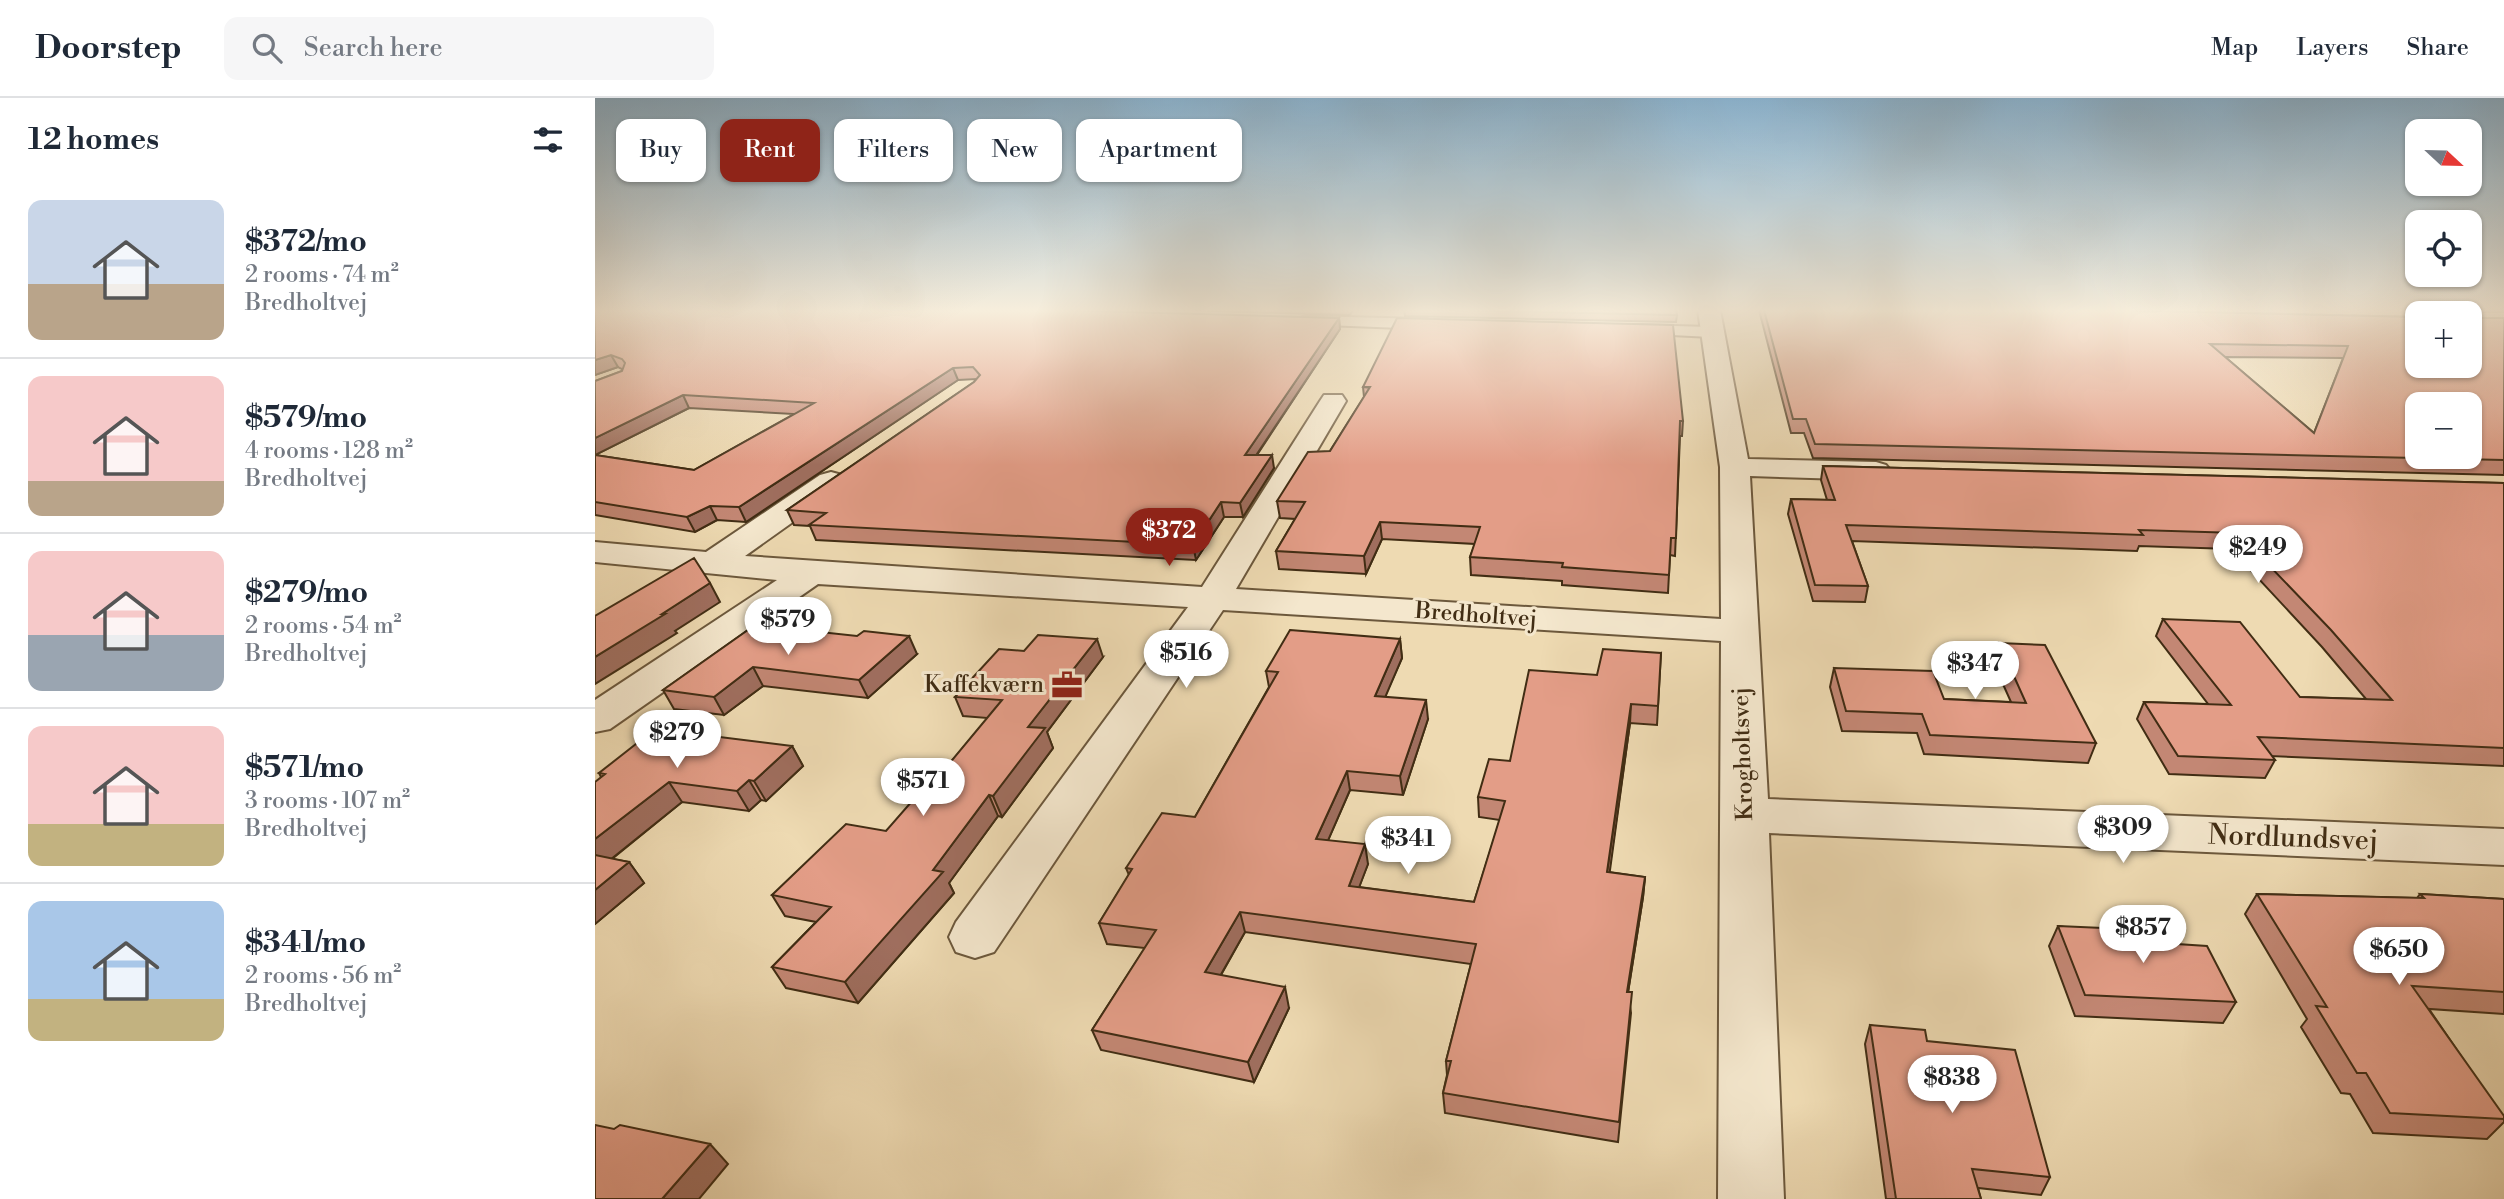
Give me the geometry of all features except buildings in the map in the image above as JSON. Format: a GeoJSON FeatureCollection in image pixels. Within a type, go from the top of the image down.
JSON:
{"type":"FeatureCollection","features":[{"type":"Feature","properties":{"kind":"street","name":"Krogholtsvej"},"geometry":{"type":"LineString","coordinates":[[1717,361],[1735,467],[1745,815],[1751,1199]]}},
{"type":"Feature","properties":{"kind":"street"},"geometry":{"type":"LineString","coordinates":[[975,937],[1212,599],[1333,401]]}},
{"type":"Feature","properties":{"kind":"street"},"geometry":{"type":"LineString","coordinates":[[710,565],[860,461]]}},
{"type":"Feature","properties":{"kind":"street"},"geometry":{"type":"LineString","coordinates":[[1735,467],[1908,471]]}},
{"type":"Feature","properties":{"kind":"street","name":"Bredholtvej"},"geometry":{"type":"LineString","coordinates":[[595,552],[811,573],[1740,631]]}},
{"type":"Feature","properties":{"kind":"street"},"geometry":{"type":"LineString","coordinates":[[595,719],[811,573]]}},
{"type":"Feature","properties":{"kind":"street","name":"Nordlundsvej"},"geometry":{"type":"LineString","coordinates":[[1745,815],[2504,847]]}},
{"type":"Feature","properties":{"kind":"place","name":"Kaffekværn"},"geometry":{"type":"Point","coordinates":[1067,685]}}]}
